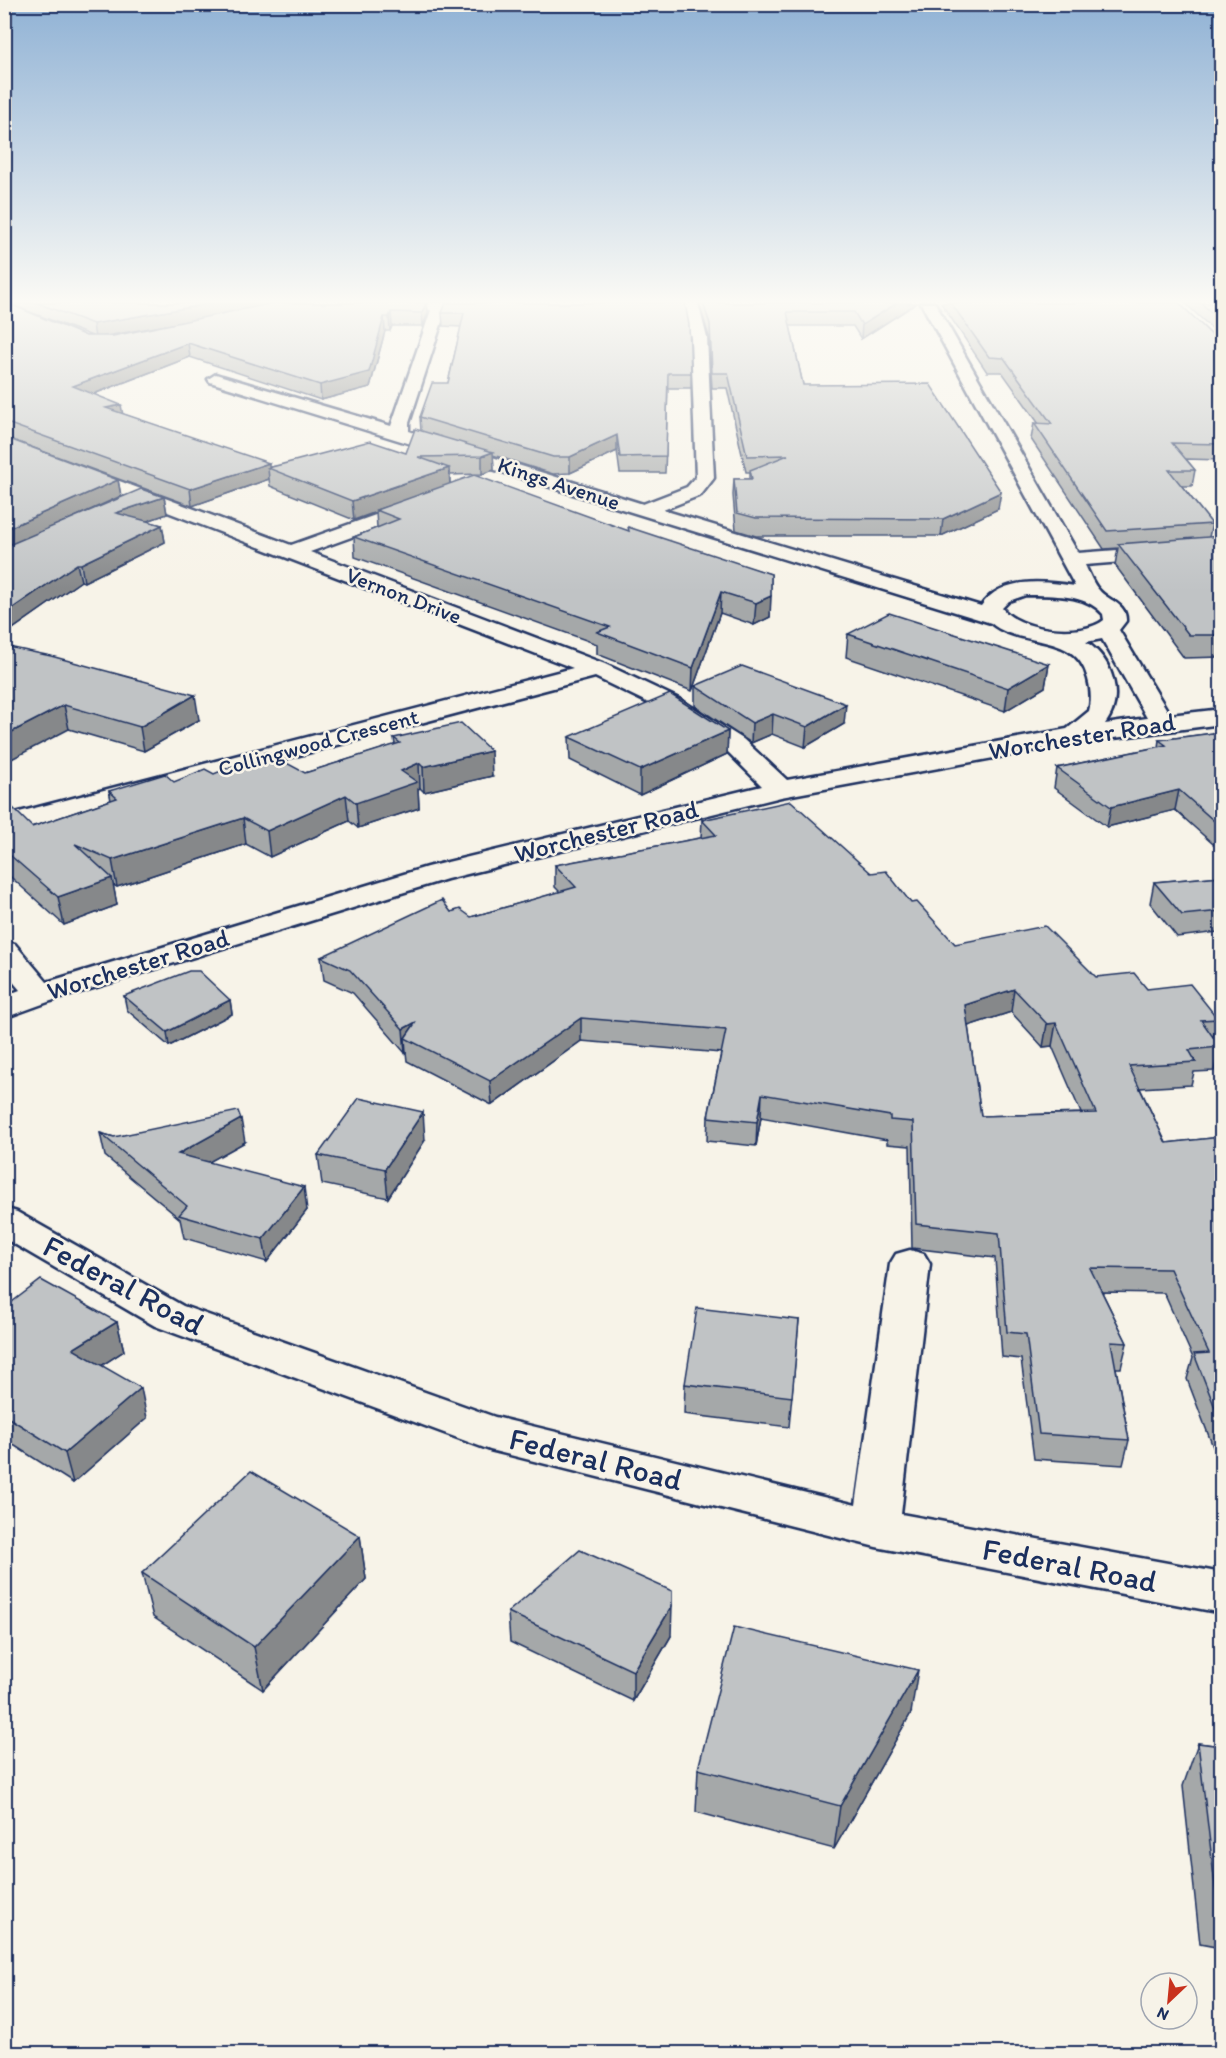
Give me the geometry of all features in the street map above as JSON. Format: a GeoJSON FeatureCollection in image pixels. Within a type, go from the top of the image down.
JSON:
{"type":"FeatureCollection","features":[{"type":"Feature","properties":{"kind":"street","name":"Kings Avenue"},"geometry":{"type":"LineString","coordinates":[[283,399],[997,618],[1029,633],[1053,636]]}},
{"type":"Feature","properties":{"kind":"street"},"geometry":{"type":"LineString","coordinates":[[400,434],[400,423],[408,399]]}},
{"type":"Feature","properties":{"kind":"street"},"geometry":{"type":"LineString","coordinates":[[644,511],[694,491],[705,478],[702,399]]}},
{"type":"Feature","properties":{"kind":"street"},"geometry":{"type":"LineString","coordinates":[[981,399],[1092,597]]}},
{"type":"Feature","properties":{"kind":"street","name":"Vernon Drive"},"geometry":{"type":"LineString","coordinates":[[5,443],[597,669],[672,705],[734,744],[781,789]]}},
{"type":"Feature","properties":{"kind":"street"},"geometry":{"type":"LineString","coordinates":[[487,482],[519,470]]}},
{"type":"Feature","properties":{"kind":"street"},"geometry":{"type":"LineString","coordinates":[[122,506],[143,496]]}},
{"type":"Feature","properties":{"kind":"street"},"geometry":{"type":"LineString","coordinates":[[291,552],[432,501]]}},
{"type":"Feature","properties":{"kind":"street"},"geometry":{"type":"LineString","coordinates":[[997,618],[992,608],[995,600],[1053,579],[1072,562],[1221,548]]}},
{"type":"Feature","properties":{"kind":"street","name":"Kings Avenue"},"geometry":{"type":"LineString","coordinates":[[900,590],[969,595],[1017,591]]}},
{"type":"Feature","properties":{"kind":"street"},"geometry":{"type":"LineString","coordinates":[[1017,591],[1072,591],[1092,597],[1112,609],[1116,616],[1114,623],[1107,629],[1093,634],[1053,636]]}},
{"type":"Feature","properties":{"kind":"street"},"geometry":{"type":"LineString","coordinates":[[1107,629],[1162,723]]}},
{"type":"Feature","properties":{"kind":"street"},"geometry":{"type":"LineString","coordinates":[[1053,636],[1073,644],[1088,654],[1096,665],[1106,698],[1092,724],[1075,735]]}},
{"type":"Feature","properties":{"kind":"street","name":"Collingwood Crescent"},"geometry":{"type":"LineString","coordinates":[[4,825],[597,669]]}},
{"type":"Feature","properties":{"kind":"street","name":"Worchester Road"},"geometry":{"type":"LineString","coordinates":[[4,1008],[40,994],[437,873],[781,789],[1075,735],[1221,716]]}},
{"type":"Feature","properties":{"kind":"street"},"geometry":{"type":"LineString","coordinates":[[4,951],[40,994]]}},
{"type":"Feature","properties":{"kind":"street","name":"Federal Road"},"geometry":{"type":"LineString","coordinates":[[4,1221],[169,1316],[490,1433],[876,1528],[1221,1593]]}},
{"type":"Feature","properties":{"kind":"street"},"geometry":{"type":"LineString","coordinates":[[876,1528],[910,1264]]}},
{"type":"Feature","properties":{"kind":"building"},"geometry":{"type":"Polygon","coordinates":[[[4,399],[106,399],[121,405],[106,408],[269,463],[190,489],[4,422],[4,399]]]}},
{"type":"Feature","properties":{"kind":"building"},"geometry":{"type":"Polygon","coordinates":[[[426,399],[667,399],[666,456],[620,457],[617,435],[570,457],[553,457],[420,417],[426,399]]]}},
{"type":"Feature","properties":{"kind":"building"},"geometry":{"type":"Polygon","coordinates":[[[734,399],[940,399],[1001,492],[943,519],[756,518],[737,513],[734,479],[752,479],[750,470],[788,455],[747,456],[734,399]]]}},
{"type":"Feature","properties":{"kind":"building"},"geometry":{"type":"Polygon","coordinates":[[[1034,399],[1221,399],[1221,444],[1172,443],[1195,470],[1169,470],[1212,524],[1107,531],[1034,423],[1052,424],[1034,399]]]}},
{"type":"Feature","properties":{"kind":"building"},"geometry":{"type":"Polygon","coordinates":[[[415,429],[493,452],[482,456],[418,457],[449,468],[352,501],[268,468],[370,441],[406,453],[415,429]]]}},
{"type":"Feature","properties":{"kind":"building"},"geometry":{"type":"Polygon","coordinates":[[[4,437],[118,480],[4,530],[4,437]]]}},
{"type":"Feature","properties":{"kind":"building"},"geometry":{"type":"Polygon","coordinates":[[[474,475],[629,531],[628,527],[771,574],[771,596],[756,603],[721,592],[693,668],[597,632],[610,627],[354,537],[399,519],[376,510],[474,475]]]}},
{"type":"Feature","properties":{"kind":"building"},"geometry":{"type":"Polygon","coordinates":[[[141,489],[164,497],[116,513],[162,525],[77,564],[4,614],[4,547],[141,489]]]}},
{"type":"Feature","properties":{"kind":"building"},"geometry":{"type":"Polygon","coordinates":[[[1221,536],[1221,635],[1189,635],[1118,544],[1221,536]]]}},
{"type":"Feature","properties":{"kind":"building"},"geometry":{"type":"Polygon","coordinates":[[[889,613],[1049,664],[1008,688],[848,634],[889,613]]]}},
{"type":"Feature","properties":{"kind":"building"},"geometry":{"type":"Polygon","coordinates":[[[4,646],[51,656],[195,695],[140,727],[64,705],[4,736],[4,646]]]}},
{"type":"Feature","properties":{"kind":"building"},"geometry":{"type":"Polygon","coordinates":[[[742,666],[846,704],[807,727],[773,714],[752,723],[695,686],[742,666]]]}},
{"type":"Feature","properties":{"kind":"building"},"geometry":{"type":"Polygon","coordinates":[[[670,694],[728,731],[640,770],[569,737],[670,694]]]}},
{"type":"Feature","properties":{"kind":"building"},"geometry":{"type":"Polygon","coordinates":[[[461,723],[491,751],[423,767],[419,763],[401,771],[417,782],[356,803],[346,795],[267,831],[243,818],[112,860],[75,844],[112,878],[58,897],[4,850],[4,807],[11,806],[32,827],[117,798],[109,791],[165,774],[174,782],[205,769],[214,774],[266,752],[305,773],[400,743],[394,738],[461,723]]]}},
{"type":"Feature","properties":{"kind":"building"},"geometry":{"type":"Polygon","coordinates":[[[1221,732],[1221,827],[1179,790],[1111,807],[1057,768],[1166,745],[1159,740],[1221,732]]]}},
{"type":"Feature","properties":{"kind":"building"},"geometry":{"type":"Polygon","coordinates":[[[791,801],[871,873],[886,871],[911,903],[917,902],[955,944],[1045,926],[1096,977],[1134,973],[1147,989],[1190,984],[1218,1019],[1201,1020],[1220,1047],[1189,1050],[1196,1062],[1129,1066],[1166,1143],[1221,1137],[1221,1423],[1194,1354],[1209,1353],[1170,1269],[1090,1268],[1127,1343],[1111,1342],[1129,1440],[1039,1434],[1026,1334],[1007,1332],[999,1233],[916,1224],[913,1122],[890,1120],[890,1116],[762,1094],[757,1122],[708,1117],[726,1030],[581,1018],[490,1081],[405,1038],[416,1022],[403,1029],[350,970],[321,957],[442,900],[451,912],[460,909],[471,917],[576,887],[555,865],[716,835],[702,820],[791,801]],[[1014,989],[965,1005],[981,1116],[1096,1113],[1056,1023],[1047,1024],[1014,989]]]}},
{"type":"Feature","properties":{"kind":"building"},"geometry":{"type":"Polygon","coordinates":[[[1221,876],[1221,911],[1182,915],[1154,882],[1221,876]]]}},
{"type":"Feature","properties":{"kind":"building"},"geometry":{"type":"Polygon","coordinates":[[[189,971],[199,971],[230,1000],[167,1032],[124,996],[189,971]]]}},
{"type":"Feature","properties":{"kind":"building"},"geometry":{"type":"Polygon","coordinates":[[[359,1098],[423,1112],[385,1169],[318,1155],[359,1098]]]}},
{"type":"Feature","properties":{"kind":"building"},"geometry":{"type":"Polygon","coordinates":[[[238,1111],[241,1119],[178,1154],[304,1187],[263,1239],[179,1215],[187,1206],[100,1133],[114,1137],[238,1111]]]}},
{"type":"Feature","properties":{"kind":"building"},"geometry":{"type":"Polygon","coordinates":[[[41,1280],[117,1322],[73,1349],[141,1388],[65,1453],[4,1415],[4,1308],[41,1280]]]}},
{"type":"Feature","properties":{"kind":"building"},"geometry":{"type":"Polygon","coordinates":[[[697,1308],[799,1320],[792,1397],[685,1384],[697,1308]]]}},
{"type":"Feature","properties":{"kind":"building"},"geometry":{"type":"Polygon","coordinates":[[[251,1471],[360,1536],[254,1647],[142,1573],[251,1471]]]}},
{"type":"Feature","properties":{"kind":"building"},"geometry":{"type":"Polygon","coordinates":[[[580,1550],[672,1591],[672,1606],[633,1671],[508,1612],[580,1550]]]}},
{"type":"Feature","properties":{"kind":"building"},"geometry":{"type":"Polygon","coordinates":[[[734,1627],[918,1670],[840,1806],[698,1769],[734,1627]]]}},
{"type":"Feature","properties":{"kind":"building"},"geometry":{"type":"Polygon","coordinates":[[[1198,1743],[1221,1746],[1221,1903],[1217,1902],[1198,1743]]]}}]}
